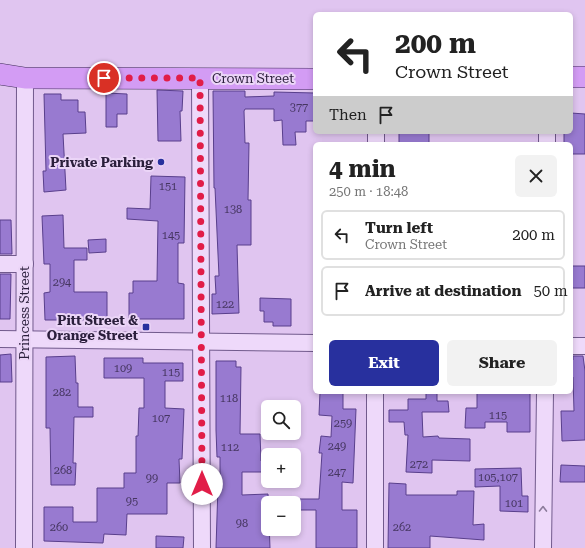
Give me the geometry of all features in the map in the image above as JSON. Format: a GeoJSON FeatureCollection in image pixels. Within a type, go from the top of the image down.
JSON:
{"type":"FeatureCollection","features":[{"type":"Feature","properties":{"kind":"main road","name":"Crown Street"},"geometry":{"type":"LineString","coordinates":[[0,74],[25,78],[313,79]]}},
{"type":"Feature","properties":{"kind":"main road"},"geometry":{"type":"LineString","coordinates":[[573,77],[585,77]]}},
{"type":"Feature","properties":{"kind":"street","name":"Princess Street"},"geometry":{"type":"LineString","coordinates":[[24,548],[25,78]]}},
{"type":"Feature","properties":{"kind":"street"},"geometry":{"type":"LineString","coordinates":[[200,78],[202,548]]}},
{"type":"Feature","properties":{"kind":"street"},"geometry":{"type":"LineString","coordinates":[[0,264],[25,264]]}},
{"type":"Feature","properties":{"kind":"street"},"geometry":{"type":"LineString","coordinates":[[0,339],[313,343]]}},
{"type":"Feature","properties":{"kind":"street"},"geometry":{"type":"LineString","coordinates":[[573,346],[585,346]]}},
{"type":"Feature","properties":{"kind":"street"},"geometry":{"type":"LineString","coordinates":[[375,394],[375,548]]}},
{"type":"Feature","properties":{"kind":"street"},"geometry":{"type":"LineString","coordinates":[[543,548],[545,394]]}},
{"type":"Feature","properties":{"kind":"building"},"geometry":{"type":"Polygon","coordinates":[[[157,90],[183,91],[182,111],[180,111],[181,141],[158,141],[157,90]]]}},
{"type":"Feature","properties":{"kind":"building"},"geometry":{"type":"Polygon","coordinates":[[[213,91],[245,91],[245,97],[274,96],[274,92],[313,93],[313,121],[306,121],[306,132],[295,132],[296,145],[283,145],[282,120],[274,121],[274,109],[245,109],[244,111],[245,143],[249,143],[248,200],[251,200],[251,245],[237,245],[239,313],[212,314],[212,294],[216,294],[215,276],[219,276],[214,188],[213,91]]]}},
{"type":"Feature","properties":{"kind":"building"},"geometry":{"type":"Polygon","coordinates":[[[106,93],[127,94],[127,114],[117,114],[117,127],[106,127],[106,93]]]}},
{"type":"Feature","properties":{"kind":"building"},"geometry":{"type":"Polygon","coordinates":[[[44,94],[61,94],[61,100],[78,100],[78,112],[85,112],[86,133],[63,134],[66,190],[44,192],[43,171],[46,171],[44,94]]]}},
{"type":"Feature","properties":{"kind":"building"},"geometry":{"type":"Polygon","coordinates":[[[573,113],[585,114],[585,154],[573,154],[573,142],[564,142],[564,134],[573,134],[573,113]]]}},
{"type":"Feature","properties":{"kind":"building"},"geometry":{"type":"Polygon","coordinates":[[[399,134],[429,134],[429,142],[399,142],[399,134]]]}},
{"type":"Feature","properties":{"kind":"building"},"geometry":{"type":"Polygon","coordinates":[[[151,176],[185,177],[184,243],[178,243],[178,283],[184,284],[184,319],[129,319],[129,293],[133,293],[133,281],[157,281],[158,221],[127,219],[127,208],[150,209],[151,176]]]}},
{"type":"Feature","properties":{"kind":"building"},"geometry":{"type":"Polygon","coordinates":[[[63,215],[64,248],[87,248],[87,260],[74,260],[74,292],[107,292],[107,320],[45,320],[44,293],[50,292],[50,264],[44,264],[42,216],[63,215]]]}},
{"type":"Feature","properties":{"kind":"building"},"geometry":{"type":"Polygon","coordinates":[[[0,220],[11,220],[12,254],[0,254],[0,220]]]}},
{"type":"Feature","properties":{"kind":"building"},"geometry":{"type":"Polygon","coordinates":[[[106,239],[106,252],[89,253],[88,240],[106,239]]]}},
{"type":"Feature","properties":{"kind":"building"},"geometry":{"type":"Polygon","coordinates":[[[573,266],[585,266],[585,288],[573,288],[573,266]]]}},
{"type":"Feature","properties":{"kind":"building"},"geometry":{"type":"Polygon","coordinates":[[[0,274],[11,274],[10,319],[0,319],[0,274]]]}},
{"type":"Feature","properties":{"kind":"building"},"geometry":{"type":"Polygon","coordinates":[[[260,298],[291,299],[291,326],[273,326],[273,322],[264,322],[264,311],[260,311],[260,298]]]}},
{"type":"Feature","properties":{"kind":"building"},"geometry":{"type":"Polygon","coordinates":[[[11,354],[12,382],[0,382],[0,355],[11,354]]]}},
{"type":"Feature","properties":{"kind":"building"},"geometry":{"type":"Polygon","coordinates":[[[75,356],[76,383],[78,383],[78,407],[93,407],[93,417],[74,417],[73,463],[76,463],[75,485],[51,485],[50,428],[46,428],[46,357],[75,356]]]}},
{"type":"Feature","properties":{"kind":"building"},"geometry":{"type":"Polygon","coordinates":[[[573,356],[583,356],[585,371],[585,440],[562,441],[561,411],[574,411],[573,356]]]}},
{"type":"Feature","properties":{"kind":"building"},"geometry":{"type":"Polygon","coordinates":[[[104,358],[143,358],[143,363],[183,363],[183,381],[165,381],[165,408],[184,409],[182,459],[179,459],[180,483],[167,483],[167,514],[127,514],[126,535],[104,534],[103,543],[44,541],[44,507],[73,507],[73,522],[97,522],[97,488],[124,488],[124,473],[136,473],[136,436],[138,436],[139,408],[144,408],[144,378],[104,378],[104,358]]]}},
{"type":"Feature","properties":{"kind":"building"},"geometry":{"type":"Polygon","coordinates":[[[216,361],[236,361],[236,367],[241,367],[240,434],[260,434],[261,472],[242,472],[242,495],[268,494],[268,496],[261,496],[261,536],[270,536],[270,548],[216,548],[218,486],[220,486],[220,457],[217,457],[216,361]]]}},
{"type":"Feature","properties":{"kind":"building"},"geometry":{"type":"Polygon","coordinates":[[[320,394],[343,394],[343,409],[356,409],[353,483],[342,482],[342,510],[357,510],[357,548],[316,548],[316,510],[301,510],[301,499],[319,499],[322,453],[319,453],[321,436],[331,437],[332,416],[319,415],[320,394]]]}},
{"type":"Feature","properties":{"kind":"building"},"geometry":{"type":"Polygon","coordinates":[[[426,394],[437,394],[437,401],[448,401],[449,412],[422,412],[423,437],[438,436],[439,438],[470,439],[470,461],[432,460],[432,473],[406,472],[408,435],[405,435],[404,422],[389,422],[389,410],[408,410],[408,399],[426,399],[426,394]]]}},
{"type":"Feature","properties":{"kind":"building"},"geometry":{"type":"Polygon","coordinates":[[[477,394],[530,394],[530,432],[507,432],[507,422],[485,422],[485,428],[465,428],[466,408],[477,408],[477,394]]]}},
{"type":"Feature","properties":{"kind":"building"},"geometry":{"type":"Polygon","coordinates":[[[561,465],[585,466],[585,482],[560,482],[561,465]]]}},
{"type":"Feature","properties":{"kind":"building"},"geometry":{"type":"Polygon","coordinates":[[[521,468],[522,496],[528,496],[528,512],[500,511],[500,486],[475,487],[475,469],[521,468]]]}},
{"type":"Feature","properties":{"kind":"building"},"geometry":{"type":"Polygon","coordinates":[[[389,483],[406,484],[406,495],[457,495],[457,491],[474,491],[473,525],[484,524],[484,540],[430,536],[430,548],[388,548],[389,483]]]}},
{"type":"Feature","properties":{"kind":"building"},"geometry":{"type":"Polygon","coordinates":[[[156,536],[184,537],[183,548],[156,548],[156,536]]]}},
{"type":"Feature","properties":{"kind":"place","name":"Private Parking"},"geometry":{"type":"Point","coordinates":[161,162]}},
{"type":"Feature","properties":{"kind":"place","name":"Pitt Street & Orange Street"},"geometry":{"type":"Point","coordinates":[146,327]}},
{"type":"Feature","properties":{"kind":"route"},"geometry":{"type":"LineString","coordinates":[[104,78],[200,78],[202,484]]}}]}
